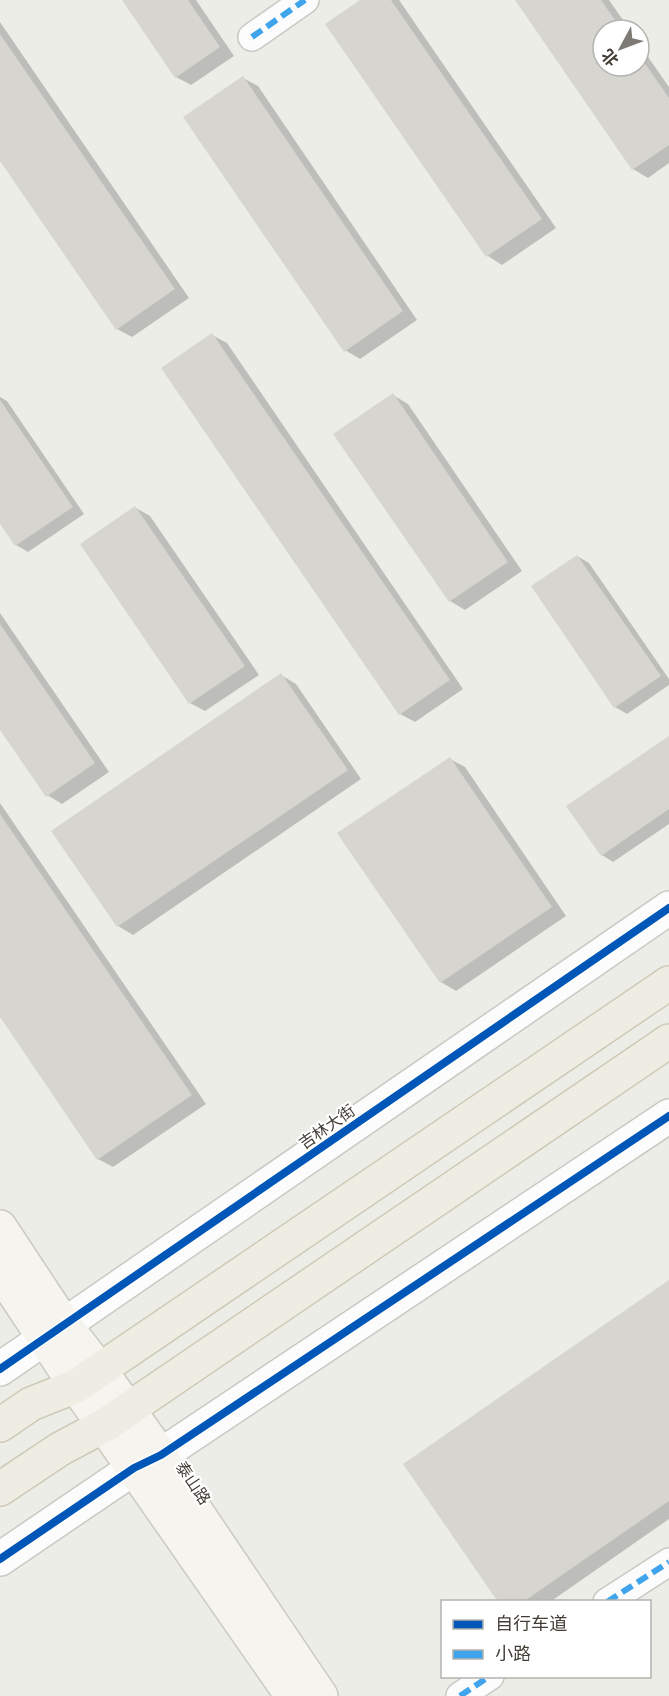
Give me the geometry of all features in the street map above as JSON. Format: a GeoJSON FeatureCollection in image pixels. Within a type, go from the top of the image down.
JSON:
{"type":"FeatureCollection","features":[{"type":"Feature","properties":{"kind":"main road"},"geometry":{"type":"LineString","coordinates":[[0,1425],[31,1404],[88,1378],[669,983]]}},
{"type":"Feature","properties":{"kind":"main road"},"geometry":{"type":"LineString","coordinates":[[0,1489],[60,1449],[116,1417],[669,1041]]}},
{"type":"Feature","properties":{"kind":"main road","name":"泰山路"},"geometry":{"type":"LineString","coordinates":[[0,1227],[54,1331]]}},
{"type":"Feature","properties":{"kind":"main road","name":"泰山路"},"geometry":{"type":"LineString","coordinates":[[0,1272],[54,1331],[147,1462],[292,1696]]}},
{"type":"Feature","properties":{"kind":"main road","name":"泰山路"},"geometry":{"type":"LineString","coordinates":[[147,1462],[165,1465],[321,1696]]}},
{"type":"Feature","properties":{"kind":"street"},"geometry":{"type":"LineString","coordinates":[[252,37],[305,0]]}},
{"type":"Feature","properties":{"kind":"street","name":"吉林大街"},"geometry":{"type":"LineString","coordinates":[[0,1368],[669,908]]}},
{"type":"Feature","properties":{"kind":"street"},"geometry":{"type":"LineString","coordinates":[[0,1559],[669,1116]]}},
{"type":"Feature","properties":{"kind":"street"},"geometry":{"type":"LineString","coordinates":[[610,1600],[669,1562]]}},
{"type":"Feature","properties":{"kind":"street"},"geometry":{"type":"LineString","coordinates":[[460,1696],[488,1678]]}},
{"type":"Feature","properties":{"kind":"building"},"geometry":{"type":"Polygon","coordinates":[[[122,0],[188,0],[220,47],[175,78],[122,0]]]}},
{"type":"Feature","properties":{"kind":"building"},"geometry":{"type":"Polygon","coordinates":[[[360,0],[391,0],[542,219],[486,257],[325,24],[360,0]]]}},
{"type":"Feature","properties":{"kind":"building"},"geometry":{"type":"Polygon","coordinates":[[[515,0],[601,0],[614,18],[591,18],[591,78],[651,78],[651,72],[669,98],[669,145],[632,170],[515,0]]]}},
{"type":"Feature","properties":{"kind":"building"},"geometry":{"type":"Polygon","coordinates":[[[0,34],[175,289],[116,330],[0,161],[0,34]]]}},
{"type":"Feature","properties":{"kind":"building"},"geometry":{"type":"Polygon","coordinates":[[[243,76],[403,311],[344,352],[183,117],[243,76]]]}},
{"type":"Feature","properties":{"kind":"building"},"geometry":{"type":"Polygon","coordinates":[[[212,333],[450,680],[399,715],[161,368],[212,333]]]}},
{"type":"Feature","properties":{"kind":"building"},"geometry":{"type":"Polygon","coordinates":[[[393,393],[508,562],[449,602],[333,434],[393,393]]]}},
{"type":"Feature","properties":{"kind":"building"},"geometry":{"type":"Polygon","coordinates":[[[0,400],[73,507],[15,546],[0,524],[0,400]]]}},
{"type":"Feature","properties":{"kind":"building"},"geometry":{"type":"Polygon","coordinates":[[[135,506],[245,666],[189,704],[80,544],[135,506]]]}},
{"type":"Feature","properties":{"kind":"building"},"geometry":{"type":"Polygon","coordinates":[[[577,555],[661,676],[614,708],[531,586],[577,555]]]}},
{"type":"Feature","properties":{"kind":"building"},"geometry":{"type":"Polygon","coordinates":[[[0,624],[95,763],[46,797],[0,730],[0,624]]]}},
{"type":"Feature","properties":{"kind":"building"},"geometry":{"type":"Polygon","coordinates":[[[281,673],[348,770],[117,927],[51,831],[281,673]]]}},
{"type":"Feature","properties":{"kind":"building"},"geometry":{"type":"Polygon","coordinates":[[[669,736],[669,809],[601,856],[566,806],[669,736]]]}},
{"type":"Feature","properties":{"kind":"building"},"geometry":{"type":"Polygon","coordinates":[[[450,757],[552,907],[440,983],[337,833],[450,757]]]}},
{"type":"Feature","properties":{"kind":"building"},"geometry":{"type":"Polygon","coordinates":[[[0,814],[192,1095],[97,1160],[0,1017],[0,814]]]}},
{"type":"Feature","properties":{"kind":"building"},"geometry":{"type":"Polygon","coordinates":[[[669,1280],[669,1501],[526,1600],[497,1600],[403,1464],[669,1280]]]}},
{"type":"Feature","properties":{"kind":"marked path"},"geometry":{"type":"LineString","coordinates":[[252,37],[305,0]]}},
{"type":"Feature","properties":{"kind":"marked path"},"geometry":{"type":"LineString","coordinates":[[610,1600],[669,1562]]}},
{"type":"Feature","properties":{"kind":"marked path"},"geometry":{"type":"LineString","coordinates":[[460,1696],[487,1678]]}},
{"type":"Feature","properties":{"kind":"cycle path"},"geometry":{"type":"LineString","coordinates":[[0,1369],[669,908]]}},
{"type":"Feature","properties":{"kind":"cycle path"},"geometry":{"type":"LineString","coordinates":[[0,1559],[134,1468],[161,1455],[669,1116]]}}]}
